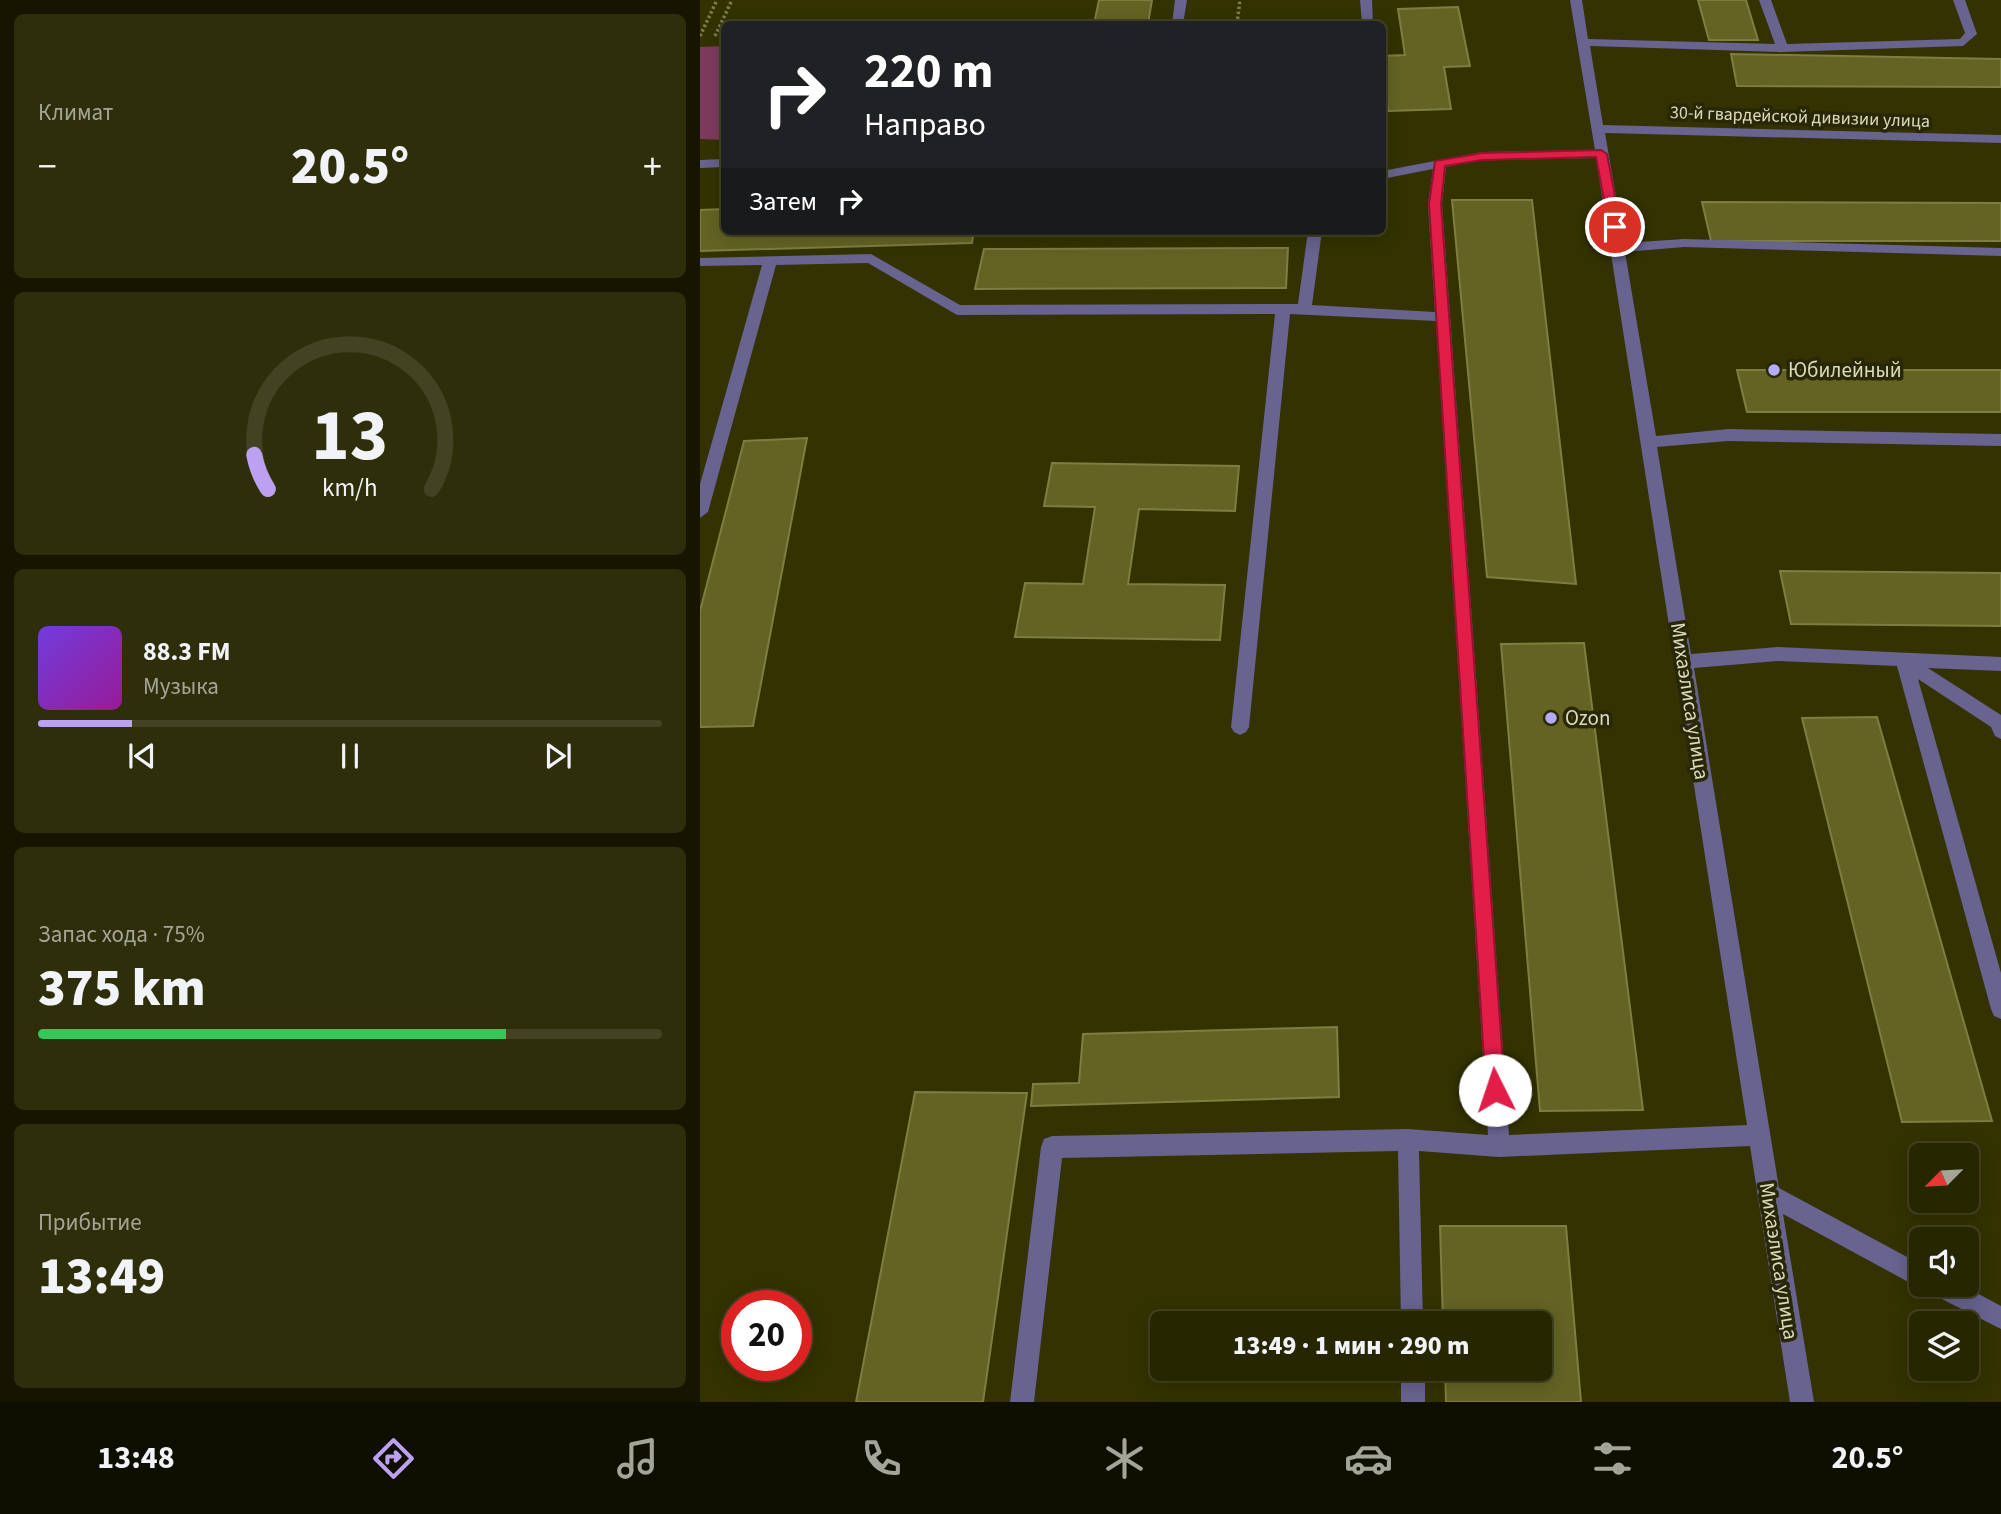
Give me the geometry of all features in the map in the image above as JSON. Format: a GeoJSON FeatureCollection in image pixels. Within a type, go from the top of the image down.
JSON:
{"type":"FeatureCollection","features":[{"type":"Feature","properties":{"kind":"street"},"geometry":{"type":"LineString","coordinates":[[1178,21],[1181,0]]}},
{"type":"Feature","properties":{"kind":"street"},"geometry":{"type":"LineString","coordinates":[[1366,0],[1368,21]]}},
{"type":"Feature","properties":{"kind":"street","name":"Михаэлиса улица"},"geometry":{"type":"LineString","coordinates":[[1576,0],[1802,1402]]}},
{"type":"Feature","properties":{"kind":"street"},"geometry":{"type":"LineString","coordinates":[[1765,0],[1782,48]]}},
{"type":"Feature","properties":{"kind":"street"},"geometry":{"type":"LineString","coordinates":[[1583,42],[1782,48],[1963,42],[1970,34],[1959,0]]}},
{"type":"Feature","properties":{"kind":"street","name":"30-й гвардейской дивизии улица"},"geometry":{"type":"LineString","coordinates":[[1597,129],[2001,139]]}},
{"type":"Feature","properties":{"kind":"street"},"geometry":{"type":"LineString","coordinates":[[1386,174],[1482,156],[1601,154]]}},
{"type":"Feature","properties":{"kind":"street"},"geometry":{"type":"LineString","coordinates":[[700,164],[721,163]]}},
{"type":"Feature","properties":{"kind":"street"},"geometry":{"type":"LineString","coordinates":[[1440,163],[1435,204],[1499,1146]]}},
{"type":"Feature","properties":{"kind":"street"},"geometry":{"type":"LineString","coordinates":[[1304,309],[1314,235]]}},
{"type":"Feature","properties":{"kind":"street"},"geometry":{"type":"LineString","coordinates":[[1618,248],[1684,243],[2001,252]]}},
{"type":"Feature","properties":{"kind":"street"},"geometry":{"type":"LineString","coordinates":[[700,262],[871,258],[957,310],[1304,309],[1443,317]]}},
{"type":"Feature","properties":{"kind":"street"},"geometry":{"type":"LineString","coordinates":[[700,512],[770,260]]}},
{"type":"Feature","properties":{"kind":"street"},"geometry":{"type":"LineString","coordinates":[[1240,727],[1283,309]]}},
{"type":"Feature","properties":{"kind":"street"},"geometry":{"type":"LineString","coordinates":[[1649,442],[1728,435],[2001,440]]}},
{"type":"Feature","properties":{"kind":"street"},"geometry":{"type":"LineString","coordinates":[[1684,662],[1777,654],[1904,662],[2001,664]]}},
{"type":"Feature","properties":{"kind":"street"},"geometry":{"type":"LineString","coordinates":[[1904,662],[2000,725]]}},
{"type":"Feature","properties":{"kind":"street"},"geometry":{"type":"LineString","coordinates":[[1904,662],[2001,1009]]}},
{"type":"Feature","properties":{"kind":"street"},"geometry":{"type":"LineString","coordinates":[[1022,1402],[1052,1147],[1408,1140],[1499,1146],[1759,1135]]}},
{"type":"Feature","properties":{"kind":"street"},"geometry":{"type":"LineString","coordinates":[[1408,1140],[1412,1311]]}},
{"type":"Feature","properties":{"kind":"street"},"geometry":{"type":"LineString","coordinates":[[1769,1195],[1909,1270]]}},
{"type":"Feature","properties":{"kind":"street"},"geometry":{"type":"LineString","coordinates":[[1961,1297],[2001,1318]]}},
{"type":"Feature","properties":{"kind":"street"},"geometry":{"type":"LineString","coordinates":[[1413,1381],[1413,1402]]}},
{"type":"Feature","properties":{"kind":"path"},"geometry":{"type":"LineString","coordinates":[[700,36],[717,0]]}},
{"type":"Feature","properties":{"kind":"path"},"geometry":{"type":"LineString","coordinates":[[722,21],[732,0]]}},
{"type":"Feature","properties":{"kind":"path"},"geometry":{"type":"LineString","coordinates":[[1237,21],[1240,0]]}},
{"type":"Feature","properties":{"kind":"path"},"geometry":{"type":"LineString","coordinates":[[715,36],[721,23]]}},
{"type":"Feature","properties":{"kind":"shaded area"},"geometry":{"type":"Polygon","coordinates":[[[721,46],[721,140],[700,139],[700,47],[721,46]]]}},
{"type":"Feature","properties":{"kind":"building"},"geometry":{"type":"Polygon","coordinates":[[[1099,0],[1152,0],[1148,21],[1095,21],[1099,0]]]}},
{"type":"Feature","properties":{"kind":"building"},"geometry":{"type":"Polygon","coordinates":[[[1698,0],[1746,0],[1758,40],[1709,40],[1698,0]]]}},
{"type":"Feature","properties":{"kind":"building"},"geometry":{"type":"Polygon","coordinates":[[[1458,7],[1470,66],[1444,67],[1451,109],[1388,111],[1386,56],[1405,55],[1398,9],[1458,7]]]}},
{"type":"Feature","properties":{"kind":"building"},"geometry":{"type":"Polygon","coordinates":[[[1731,54],[2001,59],[2001,87],[1737,86],[1731,54]]]}},
{"type":"Feature","properties":{"kind":"building"},"geometry":{"type":"Polygon","coordinates":[[[1452,200],[1532,200],[1576,584],[1487,577],[1452,200]]]}},
{"type":"Feature","properties":{"kind":"building"},"geometry":{"type":"Polygon","coordinates":[[[1702,202],[2001,203],[2001,241],[1711,241],[1702,202]]]}},
{"type":"Feature","properties":{"kind":"building"},"geometry":{"type":"Polygon","coordinates":[[[721,209],[721,235],[973,235],[972,243],[700,251],[700,210],[721,209]]]}},
{"type":"Feature","properties":{"kind":"building"},"geometry":{"type":"Polygon","coordinates":[[[1288,248],[1286,288],[975,289],[984,249],[1288,248]]]}},
{"type":"Feature","properties":{"kind":"building"},"geometry":{"type":"Polygon","coordinates":[[[1737,370],[2001,370],[2001,412],[1747,412],[1737,370]]]}},
{"type":"Feature","properties":{"kind":"building"},"geometry":{"type":"Polygon","coordinates":[[[807,438],[753,726],[700,727],[700,611],[744,441],[807,438]]]}},
{"type":"Feature","properties":{"kind":"building"},"geometry":{"type":"Polygon","coordinates":[[[1052,463],[1239,466],[1235,511],[1139,509],[1128,584],[1225,585],[1220,640],[1015,637],[1025,583],[1083,584],[1095,507],[1044,506],[1052,463]]]}},
{"type":"Feature","properties":{"kind":"building"},"geometry":{"type":"Polygon","coordinates":[[[1780,571],[2001,573],[2001,626],[1791,624],[1780,571]]]}},
{"type":"Feature","properties":{"kind":"building"},"geometry":{"type":"Polygon","coordinates":[[[1584,643],[1643,1110],[1540,1111],[1501,644],[1584,643]]]}},
{"type":"Feature","properties":{"kind":"building"},"geometry":{"type":"Polygon","coordinates":[[[1877,717],[1992,1121],[1902,1122],[1802,718],[1877,717]]]}},
{"type":"Feature","properties":{"kind":"building"},"geometry":{"type":"Polygon","coordinates":[[[1337,1027],[1339,1097],[1031,1106],[1033,1084],[1079,1083],[1083,1034],[1337,1027]]]}},
{"type":"Feature","properties":{"kind":"building"},"geometry":{"type":"Polygon","coordinates":[[[915,1092],[1027,1093],[983,1402],[856,1402],[915,1092]]]}},
{"type":"Feature","properties":{"kind":"building"},"geometry":{"type":"Polygon","coordinates":[[[1440,1226],[1566,1226],[1581,1402],[1446,1402],[1445,1381],[1552,1381],[1552,1311],[1443,1311],[1440,1226]]]}},
{"type":"Feature","properties":{"kind":"place","name":"Юбилейный"},"geometry":{"type":"Point","coordinates":[1774,370]}},
{"type":"Feature","properties":{"kind":"place","name":"Ozon"},"geometry":{"type":"Point","coordinates":[1551,718]}},
{"type":"Feature","properties":{"kind":"route"},"geometry":{"type":"LineString","coordinates":[[1495,1090],[1435,204],[1440,163],[1482,156],[1601,154],[1615,227]]}}]}
